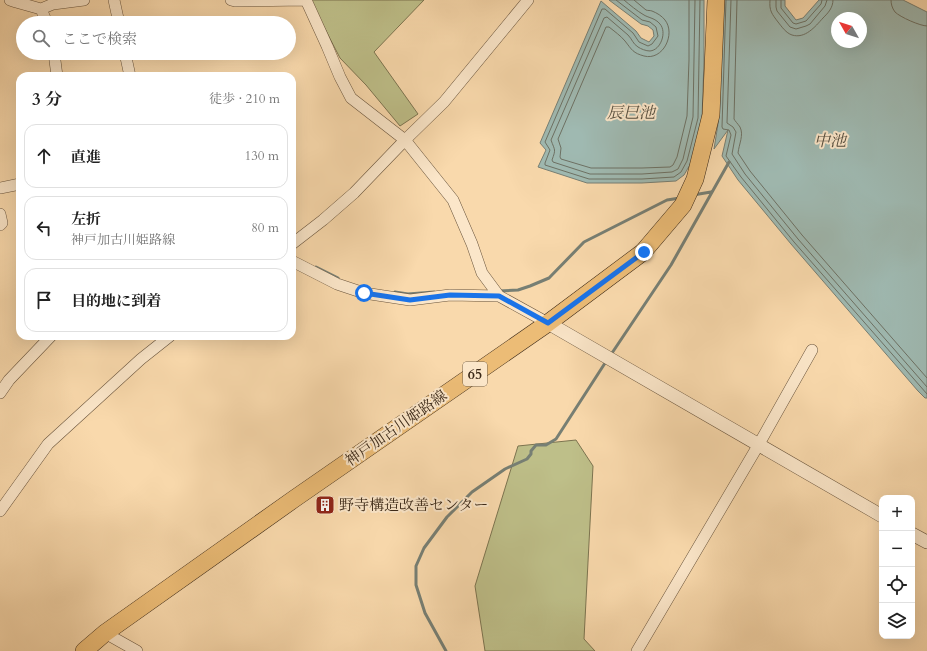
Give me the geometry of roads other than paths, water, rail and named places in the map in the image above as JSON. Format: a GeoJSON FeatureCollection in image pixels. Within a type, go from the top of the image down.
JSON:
{"type":"FeatureCollection","features":[{"type":"Feature","properties":{"kind":"main road","name":"神戸加古川姫路線"},"geometry":{"type":"LineString","coordinates":[[84,651],[105,634],[294,499],[548,323],[644,252],[683,205],[694,179],[711,114],[716,0]]}},
{"type":"Feature","properties":{"kind":"street"},"geometry":{"type":"LineString","coordinates":[[10,0],[41,9],[53,4],[84,0]]}},
{"type":"Feature","properties":{"kind":"street"},"geometry":{"type":"LineString","coordinates":[[114,0],[117,16]]}},
{"type":"Feature","properties":{"kind":"street"},"geometry":{"type":"LineString","coordinates":[[231,0],[306,0],[340,77],[351,98],[405,140],[453,200],[482,272],[499,296],[879,514]]}},
{"type":"Feature","properties":{"kind":"street"},"geometry":{"type":"LineString","coordinates":[[296,241],[354,193],[444,102],[528,0]]}},
{"type":"Feature","properties":{"kind":"street"},"geometry":{"type":"LineString","coordinates":[[41,9],[44,16]]}},
{"type":"Feature","properties":{"kind":"street"},"geometry":{"type":"LineString","coordinates":[[55,60],[56,72]]}},
{"type":"Feature","properties":{"kind":"street"},"geometry":{"type":"LineString","coordinates":[[127,60],[129,72]]}},
{"type":"Feature","properties":{"kind":"street"},"geometry":{"type":"LineString","coordinates":[[0,188],[16,185]]}},
{"type":"Feature","properties":{"kind":"street"},"geometry":{"type":"LineString","coordinates":[[0,214],[2,223],[0,225]]}},
{"type":"Feature","properties":{"kind":"street"},"geometry":{"type":"LineString","coordinates":[[296,263],[337,284],[364,293],[410,300],[450,295],[499,296]]}},
{"type":"Feature","properties":{"kind":"street"},"geometry":{"type":"LineString","coordinates":[[0,392],[9,380],[47,340]]}},
{"type":"Feature","properties":{"kind":"street"},"geometry":{"type":"LineString","coordinates":[[0,511],[48,444],[141,359],[165,340]]}},
{"type":"Feature","properties":{"kind":"street"},"geometry":{"type":"LineString","coordinates":[[637,651],[812,350]]}},
{"type":"Feature","properties":{"kind":"street"},"geometry":{"type":"LineString","coordinates":[[915,536],[927,542]]}},
{"type":"Feature","properties":{"kind":"street"},"geometry":{"type":"LineString","coordinates":[[105,634],[137,651]]}},
{"type":"Feature","properties":{"kind":"water","name":"辰巳池"},"geometry":{"type":"Polygon","coordinates":[[[609,0],[704,0],[702,118],[691,163],[684,175],[676,181],[642,183],[587,183],[538,167],[546,150],[540,143],[601,1],[636,31],[641,38],[649,42],[654,36],[653,30],[648,26],[641,24],[609,0]]]}},
{"type":"Feature","properties":{"kind":"water","name":"中池"},"geometry":{"type":"Polygon","coordinates":[[[722,0],[785,0],[785,6],[796,20],[803,18],[819,0],[903,0],[927,12],[927,398],[925,398],[918,391],[791,244],[738,180],[722,156],[728,130],[714,149],[718,124],[722,0]]]}},
{"type":"Feature","properties":{"kind":"waterway"},"geometry":{"type":"LineString","coordinates":[[610,356],[671,265],[729,162]]}},
{"type":"Feature","properties":{"kind":"waterway"},"geometry":{"type":"LineString","coordinates":[[693,195],[711,192]]}},
{"type":"Feature","properties":{"kind":"waterway"},"geometry":{"type":"LineString","coordinates":[[499,291],[518,290],[549,278],[584,242],[667,200],[680,198]]}},
{"type":"Feature","properties":{"kind":"waterway"},"geometry":{"type":"LineString","coordinates":[[316,267],[338,278]]}},
{"type":"Feature","properties":{"kind":"waterway"},"geometry":{"type":"LineString","coordinates":[[395,292],[408,294],[434,292]]}},
{"type":"Feature","properties":{"kind":"waterway"},"geometry":{"type":"LineString","coordinates":[[446,651],[425,613],[416,585],[416,566],[424,548],[447,517],[472,492],[505,469],[527,459],[536,445],[546,445],[556,439],[607,360]]}},
{"type":"Feature","properties":{"kind":"place","name":"野寺構造改善センター"},"geometry":{"type":"Point","coordinates":[325,505]}}]}
